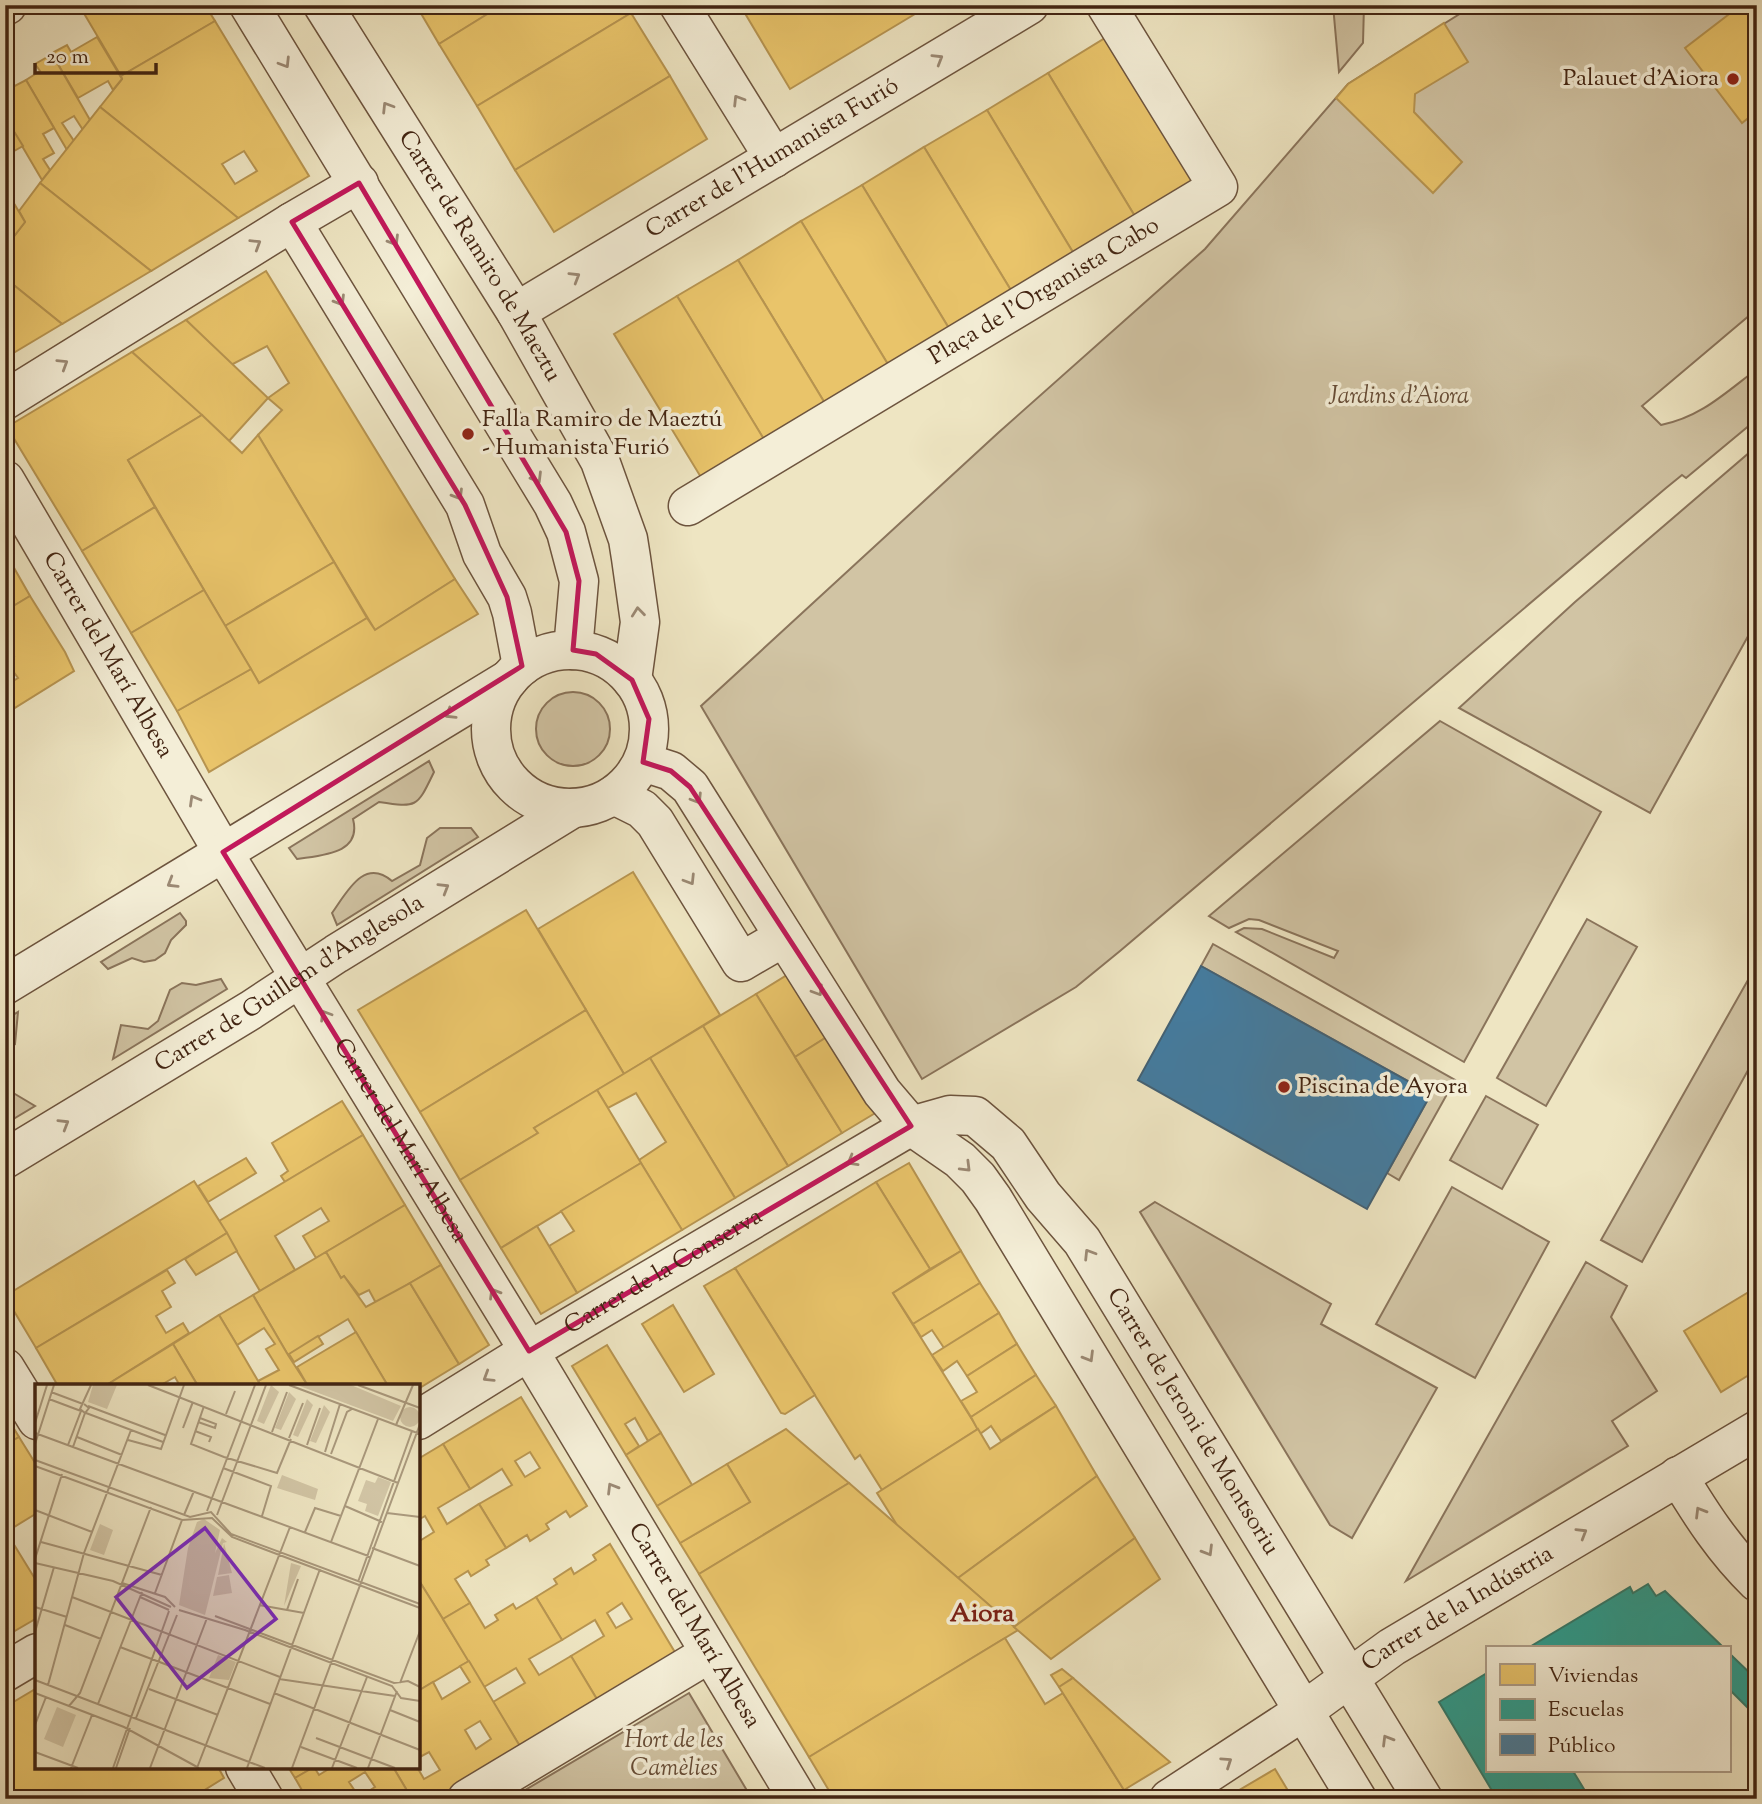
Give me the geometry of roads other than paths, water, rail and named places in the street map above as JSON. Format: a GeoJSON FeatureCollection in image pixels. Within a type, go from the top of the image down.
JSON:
{"type":"FeatureCollection","features":[{"type":"Feature","properties":{"kind":"street"},"geometry":{"type":"LineString","coordinates":[[249,5],[553,504],[566,532],[579,580],[573,650]]}},
{"type":"Feature","properties":{"kind":"street","name":"Carrer de Ramiro de Maeztu"},"geometry":{"type":"LineString","coordinates":[[323,5],[516,312],[600,461],[628,538],[640,622],[632,680]]}},
{"type":"Feature","properties":{"kind":"street"},"geometry":{"type":"LineString","coordinates":[[679,5],[774,158]]}},
{"type":"Feature","properties":{"kind":"street","name":"Carrer de l'Humanista Furió"},"geometry":{"type":"LineString","coordinates":[[516,312],[1029,5]]}},
{"type":"Feature","properties":{"kind":"street","name":"Plaça de l'Organista Cabo"},"geometry":{"type":"LineString","coordinates":[[688,506],[1219,187],[1106,5]]}},
{"type":"Feature","properties":{"kind":"street"},"geometry":{"type":"LineString","coordinates":[[5,400],[359,183]]}},
{"type":"Feature","properties":{"kind":"street"},"geometry":{"type":"LineString","coordinates":[[5,985],[516,673],[538,657],[555,651],[573,650],[596,654],[615,664],[632,680],[643,698],[649,719],[649,741],[643,762],[631,780],[614,795],[594,805],[573,808],[551,806],[530,797],[512,783],[499,764],[491,721],[497,699],[516,673],[512,612],[507,597],[482,554],[473,522],[464,505],[292,222]]}},
{"type":"Feature","properties":{"kind":"street","name":"Carrer del Marí Albesa"},"geometry":{"type":"LineString","coordinates":[[5,480],[223,852],[529,1351],[798,1799]]}},
{"type":"Feature","properties":{"kind":"street"},"geometry":{"type":"LineString","coordinates":[[643,762],[671,771],[690,787],[882,1092],[911,1126],[960,1160],[978,1178],[993,1199],[1357,1799]]}},
{"type":"Feature","properties":{"kind":"street"},"geometry":{"type":"LineString","coordinates":[[614,795],[642,808],[655,822],[741,962],[784,937]]}},
{"type":"Feature","properties":{"kind":"street","name":"Carrer de Guillem d'Anglesola"},"geometry":{"type":"LineString","coordinates":[[5,1159],[251,1010],[573,808]]}},
{"type":"Feature","properties":{"kind":"street","name":"Carrer de Jeroni de Montsoriu"},"geometry":{"type":"LineString","coordinates":[[911,1126],[950,1115],[975,1116],[1008,1144],[1043,1196],[1082,1241],[1423,1799]]}},
{"type":"Feature","properties":{"kind":"street","name":"Carrer de la Conserva"},"geometry":{"type":"LineString","coordinates":[[420,1419],[529,1351],[911,1126]]}},
{"type":"Feature","properties":{"kind":"street"},"geometry":{"type":"LineString","coordinates":[[5,1368],[35,1417]]}},
{"type":"Feature","properties":{"kind":"street","name":"Carrer de la Indústria"},"geometry":{"type":"LineString","coordinates":[[1169,1799],[1304,1710],[1392,1647],[1757,1430]]}},
{"type":"Feature","properties":{"kind":"street"},"geometry":{"type":"LineString","coordinates":[[1678,1476],[1707,1524],[1750,1559]]}},
{"type":"Feature","properties":{"kind":"street"},"geometry":{"type":"LineString","coordinates":[[467,1799],[710,1653]]}},
{"type":"Feature","properties":{"kind":"street"},"geometry":{"type":"LineString","coordinates":[[5,1672],[35,1654]]}},
{"type":"Feature","properties":{"kind":"street"},"geometry":{"type":"LineString","coordinates":[[246,1769],[264,1799]]}},
{"type":"Feature","properties":{"kind":"place","name":"Palauet d'Aiora"},"geometry":{"type":"Point","coordinates":[1733,79]}},
{"type":"Feature","properties":{"kind":"place","name":"Falla Ramiro de Maeztú - Humanista Furió"},"geometry":{"type":"Point","coordinates":[468,434]}},
{"type":"Feature","properties":{"kind":"place","name":"Piscina de Ayora"},"geometry":{"type":"Point","coordinates":[1284,1087]}},
{"type":"Feature","properties":{"kind":"district","name":"Aiora"},"geometry":{"type":"Point","coordinates":[982,1614]}},
{"type":"Feature","properties":{"kind":"park label","name":"Jardins d'Aiora"},"geometry":{"type":"Point","coordinates":[1399,397]}},
{"type":"Feature","properties":{"kind":"park label","name":"Hort de les Camèlies"},"geometry":{"type":"Point","coordinates":[674,1755]}}]}
